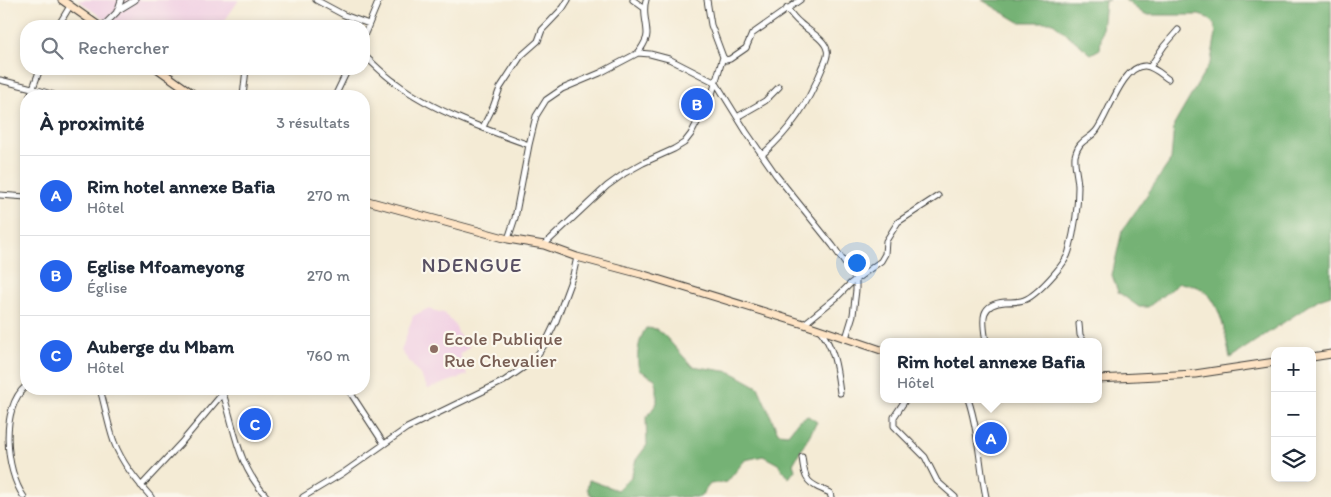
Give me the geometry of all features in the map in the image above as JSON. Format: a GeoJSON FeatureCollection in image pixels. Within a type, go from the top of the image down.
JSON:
{"type":"FeatureCollection","features":[{"type":"Feature","properties":{"kind":"main road"},"geometry":{"type":"LineString","coordinates":[[62,0],[90,20]]}},
{"type":"Feature","properties":{"kind":"main road"},"geometry":{"type":"LineString","coordinates":[[166,75],[188,90]]}},
{"type":"Feature","properties":{"kind":"main road"},"geometry":{"type":"LineString","coordinates":[[370,202],[508,239],[544,245],[577,257],[641,274],[818,328],[880,350]]}},
{"type":"Feature","properties":{"kind":"main road"},"geometry":{"type":"LineString","coordinates":[[1316,356],[1331,354]]}},
{"type":"Feature","properties":{"kind":"main road"},"geometry":{"type":"LineString","coordinates":[[1102,379],[1195,374],[1271,363]]}},
{"type":"Feature","properties":{"kind":"street"},"geometry":{"type":"LineString","coordinates":[[117,12],[121,0]]}},
{"type":"Feature","properties":{"kind":"street"},"geometry":{"type":"LineString","coordinates":[[109,20],[117,12],[136,0]]}},
{"type":"Feature","properties":{"kind":"street"},"geometry":{"type":"LineString","coordinates":[[316,0],[358,20]]}},
{"type":"Feature","properties":{"kind":"street"},"geometry":{"type":"LineString","coordinates":[[370,22],[379,0]]}},
{"type":"Feature","properties":{"kind":"street"},"geometry":{"type":"LineString","coordinates":[[483,127],[500,88],[521,56],[538,41],[542,30],[568,0]]}},
{"type":"Feature","properties":{"kind":"street"},"geometry":{"type":"LineString","coordinates":[[633,0],[644,8]]}},
{"type":"Feature","properties":{"kind":"street"},"geometry":{"type":"LineString","coordinates":[[508,239],[515,218],[536,116],[542,104],[562,88],[600,73],[638,53],[646,39],[647,33],[644,8],[646,0]]}},
{"type":"Feature","properties":{"kind":"street"},"geometry":{"type":"LineString","coordinates":[[544,245],[590,201],[625,173],[684,143],[698,121],[716,83],[723,58],[711,25],[707,0]]}},
{"type":"Feature","properties":{"kind":"street"},"geometry":{"type":"LineString","coordinates":[[723,58],[726,60],[730,59],[746,48],[752,34],[800,0]]}},
{"type":"Feature","properties":{"kind":"street"},"geometry":{"type":"LineString","coordinates":[[62,20],[70,6]]}},
{"type":"Feature","properties":{"kind":"street"},"geometry":{"type":"LineString","coordinates":[[763,154],[798,117],[815,87],[828,52],[823,43],[795,18],[787,8]]}},
{"type":"Feature","properties":{"kind":"street"},"geometry":{"type":"LineString","coordinates":[[1150,67],[1164,46],[1178,30]]}},
{"type":"Feature","properties":{"kind":"street"},"geometry":{"type":"LineString","coordinates":[[638,53],[669,58],[716,83],[776,175],[833,246],[856,279],[853,315],[846,338]]}},
{"type":"Feature","properties":{"kind":"street"},"geometry":{"type":"LineString","coordinates":[[370,60],[403,88],[452,114],[529,145]]}},
{"type":"Feature","properties":{"kind":"street"},"geometry":{"type":"LineString","coordinates":[[985,338],[983,321],[991,305],[1000,302],[1025,300],[1059,270],[1064,263],[1069,253],[1077,195],[1078,183],[1075,159],[1078,148],[1082,141],[1096,132],[1126,78],[1138,68],[1144,66],[1150,67],[1168,79]]}},
{"type":"Feature","properties":{"kind":"street"},"geometry":{"type":"LineString","coordinates":[[32,88],[37,75]]}},
{"type":"Feature","properties":{"kind":"street"},"geometry":{"type":"LineString","coordinates":[[244,90],[245,75]]}},
{"type":"Feature","properties":{"kind":"street"},"geometry":{"type":"LineString","coordinates":[[338,90],[345,75]]}},
{"type":"Feature","properties":{"kind":"street"},"geometry":{"type":"LineString","coordinates":[[0,80],[38,90]]}},
{"type":"Feature","properties":{"kind":"street"},"geometry":{"type":"LineString","coordinates":[[737,117],[765,101],[779,87]]}},
{"type":"Feature","properties":{"kind":"street"},"geometry":{"type":"LineString","coordinates":[[0,195],[20,197]]}},
{"type":"Feature","properties":{"kind":"street"},"geometry":{"type":"LineString","coordinates":[[804,324],[884,257],[886,241],[898,222],[938,196]]}},
{"type":"Feature","properties":{"kind":"street"},"geometry":{"type":"LineString","coordinates":[[303,497],[343,473],[421,420],[504,381],[533,360],[545,344],[556,321],[573,275],[577,257]]}},
{"type":"Feature","properties":{"kind":"street"},"geometry":{"type":"LineString","coordinates":[[1079,324],[1081,338]]}},
{"type":"Feature","properties":{"kind":"street"},"geometry":{"type":"LineString","coordinates":[[818,328],[833,352],[840,393]]}},
{"type":"Feature","properties":{"kind":"street"},"geometry":{"type":"LineString","coordinates":[[20,392],[14,398],[8,419],[6,437],[15,483],[24,497]]}},
{"type":"Feature","properties":{"kind":"street"},"geometry":{"type":"LineString","coordinates":[[102,395],[114,441],[126,464],[151,497]]}},
{"type":"Feature","properties":{"kind":"street"},"geometry":{"type":"LineString","coordinates":[[141,486],[181,444],[221,395]]}},
{"type":"Feature","properties":{"kind":"street"},"geometry":{"type":"LineString","coordinates":[[225,395],[240,454],[254,480],[267,497]]}},
{"type":"Feature","properties":{"kind":"street"},"geometry":{"type":"LineString","coordinates":[[352,395],[384,444]]}},
{"type":"Feature","properties":{"kind":"street"},"geometry":{"type":"LineString","coordinates":[[903,403],[894,417],[894,426],[925,457],[937,481],[955,497]]}},
{"type":"Feature","properties":{"kind":"street"},"geometry":{"type":"LineString","coordinates":[[969,403],[976,423],[979,460],[986,497]]}},
{"type":"Feature","properties":{"kind":"street"},"geometry":{"type":"LineString","coordinates":[[802,457],[804,476],[812,486],[830,493],[831,497]]}},
{"type":"Feature","properties":{"kind":"shaded area"},"geometry":{"type":"Polygon","coordinates":[[[78,0],[239,0],[225,20],[105,20],[78,0]]]}},
{"type":"Feature","properties":{"kind":"shaded area","name":"Ecole Publique Rue Chevalier"},"geometry":{"type":"Polygon","coordinates":[[[427,309],[444,313],[455,325],[459,335],[470,346],[460,354],[467,375],[428,389],[421,376],[401,351],[413,316],[427,309]]]}},
{"type":"Feature","properties":{"kind":"green space"},"geometry":{"type":"Polygon","coordinates":[[[982,0],[1109,0],[1105,1],[1100,49],[1091,54],[1052,22],[1019,22],[982,0]]]}},
{"type":"Feature","properties":{"kind":"green space"},"geometry":{"type":"Polygon","coordinates":[[[1125,0],[1331,0],[1331,295],[1319,299],[1230,358],[1224,328],[1216,306],[1204,290],[1193,285],[1179,283],[1148,307],[1139,307],[1118,292],[1112,275],[1122,231],[1171,160],[1174,125],[1211,61],[1216,33],[1214,24],[1208,18],[1199,15],[1145,15],[1125,0]]]}},
{"type":"Feature","properties":{"kind":"green space"},"geometry":{"type":"Polygon","coordinates":[[[646,328],[656,329],[664,335],[692,366],[731,372],[758,387],[778,433],[788,434],[799,420],[808,416],[817,422],[793,464],[795,470],[789,478],[778,464],[763,456],[745,460],[727,482],[710,484],[700,497],[592,497],[587,489],[589,480],[617,490],[631,477],[636,460],[647,445],[646,418],[657,403],[657,386],[655,379],[639,370],[638,349],[646,328]]]}},
{"type":"Feature","properties":{"kind":"place","name":"Eglise Mfoameyong"},"geometry":{"type":"Point","coordinates":[697,104]}},
{"type":"Feature","properties":{"kind":"place","name":"Ecole Publique Rue Chevalier"},"geometry":{"type":"Point","coordinates":[434,349]}},
{"type":"Feature","properties":{"kind":"place","name":"Auberge du Mbam"},"geometry":{"type":"Point","coordinates":[255,424]}},
{"type":"Feature","properties":{"kind":"place","name":"Rim hotel annexe Bafia"},"geometry":{"type":"Point","coordinates":[991,438]}},
{"type":"Feature","properties":{"kind":"district","name":"NDENGUE"},"geometry":{"type":"Point","coordinates":[472,264]}}]}
